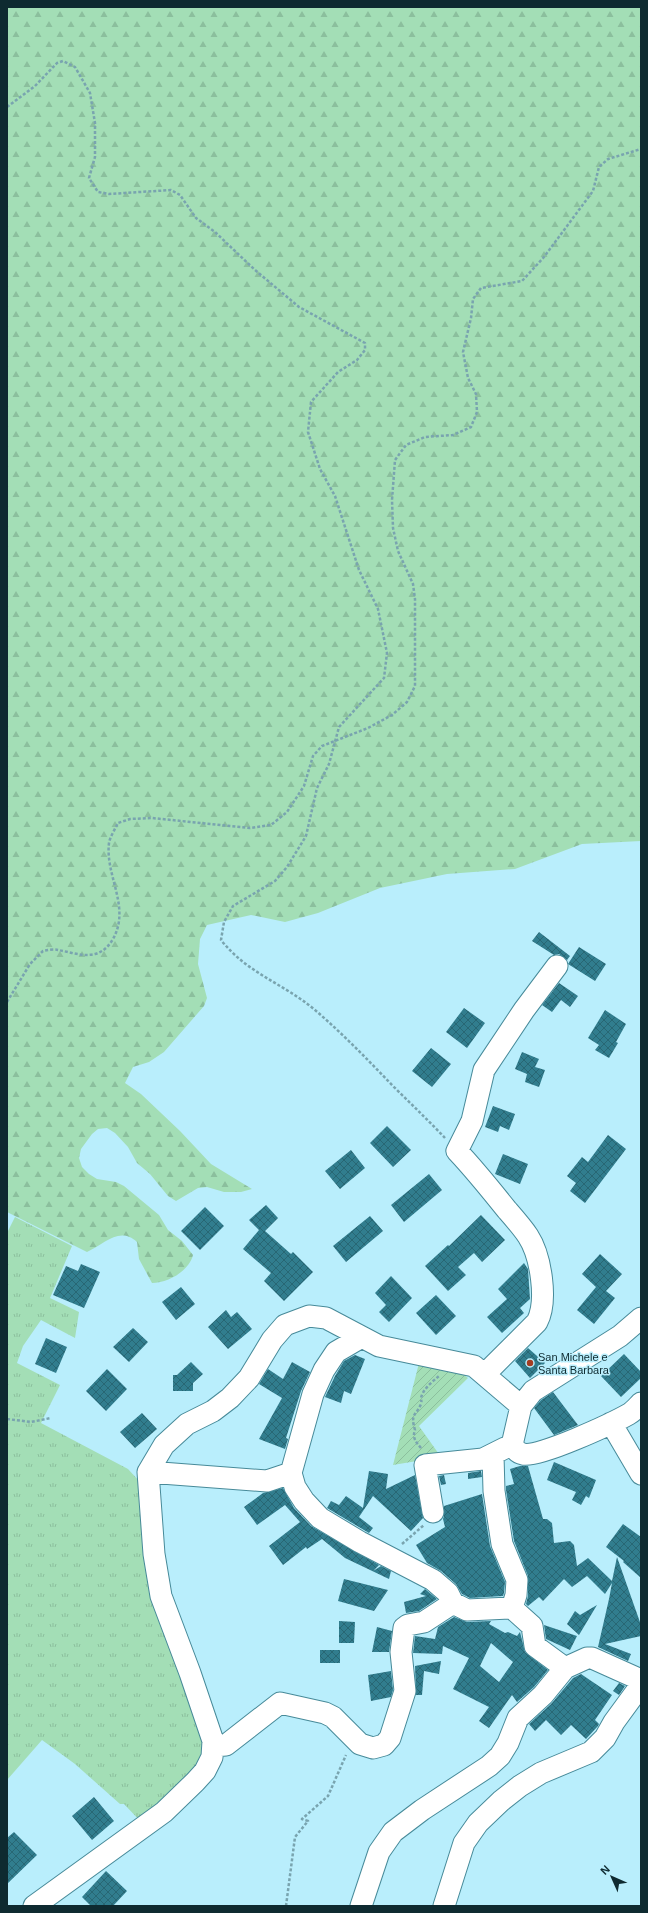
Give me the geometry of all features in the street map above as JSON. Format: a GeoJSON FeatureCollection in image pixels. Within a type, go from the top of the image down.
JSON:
{"type":"FeatureCollection","features":[{"type":"Feature","properties":{"kind":"street"},"geometry":{"type":"LineString","coordinates":[[485,1374],[537,1322],[542,1313],[543,1287],[538,1260],[529,1237],[479,1174],[458,1151],[472,1121],[484,1070],[524,1010],[556,966]]}},
{"type":"Feature","properties":{"kind":"street"},"geometry":{"type":"LineString","coordinates":[[34,1906],[164,1812],[204,1771],[212,1757],[213,1746],[190,1673],[161,1596],[154,1554],[148,1472],[164,1445],[187,1424],[213,1411],[230,1398],[249,1378],[272,1340],[285,1325],[309,1316],[326,1318],[360,1338],[379,1346],[474,1366],[521,1406]]}},
{"type":"Feature","properties":{"kind":"street"},"geometry":{"type":"LineString","coordinates":[[641,1318],[620,1336],[533,1391],[521,1406],[512,1445],[516,1451],[524,1455],[549,1450],[611,1424],[632,1412],[641,1403]]}},
{"type":"Feature","properties":{"kind":"street"},"geometry":{"type":"LineString","coordinates":[[360,1338],[336,1352],[324,1370],[313,1394],[291,1473],[295,1487],[304,1501],[320,1518],[360,1542],[432,1580],[448,1593],[453,1602],[467,1610],[512,1608],[532,1626],[535,1646],[565,1668]]}},
{"type":"Feature","properties":{"kind":"street"},"geometry":{"type":"LineString","coordinates":[[611,1424],[641,1474]]}},
{"type":"Feature","properties":{"kind":"street"},"geometry":{"type":"LineString","coordinates":[[433,1512],[425,1465],[431,1463],[484,1459],[512,1445]]}},
{"type":"Feature","properties":{"kind":"street"},"geometry":{"type":"LineString","coordinates":[[493,1455],[494,1491],[502,1544],[517,1580],[516,1595],[512,1608]]}},
{"type":"Feature","properties":{"kind":"street"},"geometry":{"type":"LineString","coordinates":[[148,1472],[267,1481],[291,1473]]}},
{"type":"Feature","properties":{"kind":"street"},"geometry":{"type":"LineString","coordinates":[[213,1746],[226,1745],[280,1703],[324,1713],[341,1724],[360,1744],[373,1748],[384,1745],[390,1738],[405,1691],[401,1652],[404,1628],[408,1625],[424,1622],[453,1602]]}},
{"type":"Feature","properties":{"kind":"street"},"geometry":{"type":"LineString","coordinates":[[361,1906],[379,1852],[393,1832],[422,1810],[489,1766],[500,1756],[508,1743],[518,1718],[543,1695],[565,1668],[587,1658],[592,1658],[641,1680]]}},
{"type":"Feature","properties":{"kind":"street"},"geometry":{"type":"LineString","coordinates":[[444,1906],[464,1843],[478,1823],[501,1801],[520,1786],[542,1773],[591,1752],[605,1738],[614,1722],[641,1685]]}},
{"type":"Feature","properties":{"kind":"path"},"geometry":{"type":"LineString","coordinates":[[7,107],[35,86],[57,63],[63,61],[75,68],[90,93],[95,123],[95,157],[89,178],[98,192],[109,194],[171,190],[180,195],[196,218],[215,232],[255,270],[299,307],[365,343],[365,350],[357,360],[338,372],[311,402],[308,432],[320,469],[335,496],[359,570],[378,609],[387,653],[384,678],[339,727],[329,764],[317,788],[306,836],[287,867],[275,881],[233,906],[224,922],[221,940],[233,955],[251,969],[286,988],[314,1010],[353,1045],[458,1151]]}},
{"type":"Feature","properties":{"kind":"path"},"geometry":{"type":"LineString","coordinates":[[7,1002],[30,964],[43,950],[57,950],[76,954],[95,954],[109,946],[116,934],[120,919],[119,902],[112,876],[109,842],[118,823],[130,819],[152,818],[250,828],[271,825],[287,812],[304,786],[313,756],[322,746],[368,728],[392,715],[408,702],[415,686],[415,599],[413,584],[398,551],[393,528],[392,500],[395,460],[406,445],[425,437],[453,435],[471,427],[477,412],[476,394],[468,378],[463,352],[471,318],[473,299],[481,288],[522,281],[544,257],[593,191],[599,167],[608,159],[641,149]]}},
{"type":"Feature","properties":{"kind":"path"},"geometry":{"type":"LineString","coordinates":[[431,1463],[414,1440],[414,1413],[421,1403],[421,1397],[425,1390],[432,1382],[443,1373],[464,1363]]}},
{"type":"Feature","properties":{"kind":"path"},"geometry":{"type":"LineString","coordinates":[[7,1418],[31,1422],[51,1418]]}},
{"type":"Feature","properties":{"kind":"path"},"geometry":{"type":"LineString","coordinates":[[389,1556],[426,1524],[433,1512]]}},
{"type":"Feature","properties":{"kind":"path"},"geometry":{"type":"LineString","coordinates":[[286,1906],[295,1836],[308,1821],[302,1820],[328,1796],[346,1756],[350,1734]]}},
{"type":"Feature","properties":{"kind":"green space"},"geometry":{"type":"Polygon","coordinates":[[[7,7],[641,7],[641,841],[582,844],[515,869],[447,874],[380,888],[318,913],[285,922],[251,915],[207,925],[200,939],[198,964],[207,998],[204,1006],[164,1052],[149,1062],[133,1067],[125,1083],[141,1094],[180,1131],[211,1164],[252,1189],[241,1192],[224,1192],[207,1187],[198,1188],[176,1201],[168,1196],[150,1174],[137,1163],[128,1147],[115,1133],[107,1128],[98,1129],[92,1134],[81,1149],[79,1158],[82,1167],[89,1174],[97,1179],[116,1182],[124,1186],[159,1215],[168,1230],[182,1241],[193,1255],[187,1266],[177,1275],[165,1281],[152,1283],[139,1259],[137,1242],[130,1238],[118,1236],[87,1252],[7,1212],[7,7]]]}},
{"type":"Feature","properties":{"kind":"green space"},"geometry":{"type":"Polygon","coordinates":[[[15,1217],[72,1246],[50,1298],[79,1312],[75,1338],[41,1320],[23,1346],[17,1363],[60,1385],[41,1423],[128,1469],[140,1482],[206,1740],[206,1756],[143,1824],[124,1804],[120,1804],[75,1764],[42,1740],[7,1780],[7,1233],[15,1217]]]}},
{"type":"Feature","properties":{"kind":"green space"},"geometry":{"type":"Polygon","coordinates":[[[419,1363],[459,1371],[468,1378],[419,1426],[441,1457],[393,1465],[419,1363]]]}},
{"type":"Feature","properties":{"kind":"building"},"geometry":{"type":"Polygon","coordinates":[[[539,932],[570,956],[567,960],[559,954],[554,955],[532,941],[539,932]]]}},
{"type":"Feature","properties":{"kind":"building"},"geometry":{"type":"Polygon","coordinates":[[[579,947],[606,964],[595,981],[568,964],[579,947]]]}},
{"type":"Feature","properties":{"kind":"building"},"geometry":{"type":"Polygon","coordinates":[[[559,983],[578,996],[570,1007],[561,1000],[552,1012],[542,1005],[559,983]]]}},
{"type":"Feature","properties":{"kind":"building"},"geometry":{"type":"Polygon","coordinates":[[[464,1008],[485,1023],[467,1048],[446,1032],[464,1008]]]}},
{"type":"Feature","properties":{"kind":"building"},"geometry":{"type":"Polygon","coordinates":[[[605,1010],[626,1024],[616,1042],[618,1043],[609,1058],[595,1050],[599,1045],[588,1038],[605,1010]]]}},
{"type":"Feature","properties":{"kind":"building"},"geometry":{"type":"Polygon","coordinates":[[[431,1048],[451,1064],[432,1087],[412,1071],[431,1048]]]}},
{"type":"Feature","properties":{"kind":"building"},"geometry":{"type":"Polygon","coordinates":[[[522,1052],[539,1059],[535,1067],[545,1070],[539,1087],[525,1082],[527,1074],[515,1069],[522,1052]]]}},
{"type":"Feature","properties":{"kind":"building"},"geometry":{"type":"Polygon","coordinates":[[[493,1106],[515,1114],[509,1130],[500,1126],[498,1132],[485,1127],[493,1106]]]}},
{"type":"Feature","properties":{"kind":"building"},"geometry":{"type":"Polygon","coordinates":[[[387,1126],[411,1150],[393,1167],[370,1143],[387,1126]]]}},
{"type":"Feature","properties":{"kind":"building"},"geometry":{"type":"Polygon","coordinates":[[[608,1135],[626,1149],[585,1203],[570,1191],[576,1183],[567,1176],[582,1157],[588,1162],[608,1135]]]}},
{"type":"Feature","properties":{"kind":"building"},"geometry":{"type":"Polygon","coordinates":[[[351,1150],[365,1168],[340,1189],[325,1171],[351,1150]]]}},
{"type":"Feature","properties":{"kind":"building"},"geometry":{"type":"Polygon","coordinates":[[[503,1154],[528,1164],[520,1184],[495,1174],[503,1154]]]}},
{"type":"Feature","properties":{"kind":"building"},"geometry":{"type":"Polygon","coordinates":[[[429,1174],[442,1190],[404,1222],[391,1205],[429,1174]]]}},
{"type":"Feature","properties":{"kind":"building"},"geometry":{"type":"Polygon","coordinates":[[[266,1205],[278,1218],[265,1231],[291,1254],[293,1252],[313,1272],[284,1301],[264,1281],[271,1273],[243,1249],[259,1230],[249,1220],[266,1205]]]}},
{"type":"Feature","properties":{"kind":"building"},"geometry":{"type":"Polygon","coordinates":[[[205,1207],[224,1226],[200,1250],[181,1231],[205,1207]]]}},
{"type":"Feature","properties":{"kind":"building"},"geometry":{"type":"Polygon","coordinates":[[[481,1215],[505,1240],[482,1262],[474,1253],[458,1267],[466,1275],[448,1291],[425,1266],[448,1245],[449,1246],[481,1215]]]}},
{"type":"Feature","properties":{"kind":"building"},"geometry":{"type":"Polygon","coordinates":[[[370,1216],[383,1231],[346,1262],[333,1246],[370,1216]]]}},
{"type":"Feature","properties":{"kind":"building"},"geometry":{"type":"Polygon","coordinates":[[[600,1254],[622,1274],[606,1291],[615,1298],[594,1324],[577,1310],[596,1287],[582,1274],[600,1254]]]}},
{"type":"Feature","properties":{"kind":"building"},"geometry":{"type":"Polygon","coordinates":[[[524,1263],[528,1269],[530,1299],[520,1308],[524,1313],[502,1333],[487,1317],[507,1299],[498,1289],[524,1263]]]}},
{"type":"Feature","properties":{"kind":"building"},"geometry":{"type":"Polygon","coordinates":[[[81,1264],[100,1272],[84,1308],[53,1295],[66,1266],[78,1271],[81,1264]]]}},
{"type":"Feature","properties":{"kind":"building"},"geometry":{"type":"Polygon","coordinates":[[[391,1276],[412,1298],[389,1322],[379,1312],[386,1305],[375,1293],[391,1276]]]}},
{"type":"Feature","properties":{"kind":"building"},"geometry":{"type":"Polygon","coordinates":[[[181,1287],[195,1304],[176,1320],[162,1302],[181,1287]]]}},
{"type":"Feature","properties":{"kind":"building"},"geometry":{"type":"Polygon","coordinates":[[[436,1295],[456,1316],[436,1335],[416,1313],[436,1295]]]}},
{"type":"Feature","properties":{"kind":"building"},"geometry":{"type":"Polygon","coordinates":[[[226,1310],[231,1317],[237,1312],[252,1329],[228,1349],[208,1327],[226,1310]]]}},
{"type":"Feature","properties":{"kind":"building"},"geometry":{"type":"Polygon","coordinates":[[[133,1328],[148,1342],[129,1362],[113,1347],[133,1328]]]}},
{"type":"Feature","properties":{"kind":"building"},"geometry":{"type":"Polygon","coordinates":[[[46,1338],[67,1347],[56,1373],[35,1364],[46,1338]]]}},
{"type":"Feature","properties":{"kind":"building","name":"San Michele e Santa Barbara"},"geometry":{"type":"Polygon","coordinates":[[[528,1348],[545,1363],[530,1378],[515,1361],[528,1348]]]}},
{"type":"Feature","properties":{"kind":"building"},"geometry":{"type":"Polygon","coordinates":[[[624,1354],[641,1372],[641,1378],[621,1397],[601,1376],[624,1354]]]}},
{"type":"Feature","properties":{"kind":"building"},"geometry":{"type":"Polygon","coordinates":[[[355,1355],[365,1359],[351,1394],[344,1391],[341,1403],[325,1397],[344,1361],[355,1355]]]}},
{"type":"Feature","properties":{"kind":"building"},"geometry":{"type":"Polygon","coordinates":[[[191,1362],[203,1374],[193,1383],[193,1391],[173,1391],[173,1375],[177,1375],[191,1362]]]}},
{"type":"Feature","properties":{"kind":"building"},"geometry":{"type":"Polygon","coordinates":[[[292,1362],[310,1372],[301,1391],[286,1438],[288,1439],[285,1449],[259,1439],[282,1398],[259,1384],[268,1369],[283,1379],[292,1362]]]}},
{"type":"Feature","properties":{"kind":"building"},"geometry":{"type":"Polygon","coordinates":[[[107,1369],[127,1389],[106,1411],[86,1391],[107,1369]]]}},
{"type":"Feature","properties":{"kind":"building"},"geometry":{"type":"Polygon","coordinates":[[[553,1392],[578,1425],[554,1435],[534,1408],[541,1400],[553,1392]]]}},
{"type":"Feature","properties":{"kind":"building"},"geometry":{"type":"Polygon","coordinates":[[[142,1413],[157,1429],[135,1448],[120,1432],[142,1413]]]}},
{"type":"Feature","properties":{"kind":"building"},"geometry":{"type":"Polygon","coordinates":[[[554,1462],[596,1480],[589,1498],[586,1496],[581,1505],[572,1500],[576,1492],[547,1480],[554,1462]]]}},
{"type":"Feature","properties":{"kind":"building"},"geometry":{"type":"Polygon","coordinates":[[[520,1466],[528,1466],[543,1519],[547,1519],[552,1523],[554,1543],[570,1541],[574,1545],[577,1566],[588,1558],[612,1581],[617,1557],[641,1625],[641,1636],[605,1644],[631,1654],[628,1661],[598,1647],[612,1583],[605,1594],[587,1576],[572,1587],[564,1579],[543,1601],[539,1597],[528,1606],[526,1604],[528,1596],[528,1576],[514,1541],[506,1490],[506,1486],[514,1484],[510,1469],[520,1466]]]}},
{"type":"Feature","properties":{"kind":"building"},"geometry":{"type":"Polygon","coordinates":[[[369,1471],[388,1474],[386,1489],[415,1475],[423,1518],[411,1531],[373,1496],[359,1517],[373,1528],[369,1533],[327,1508],[331,1501],[339,1505],[346,1496],[363,1508],[369,1471]]]}},
{"type":"Feature","properties":{"kind":"building"},"geometry":{"type":"Polygon","coordinates":[[[481,1471],[482,1477],[468,1479],[468,1473],[481,1471]]]}},
{"type":"Feature","properties":{"kind":"building"},"geometry":{"type":"Polygon","coordinates":[[[444,1475],[446,1484],[441,1485],[439,1476],[444,1475]]]}},
{"type":"Feature","properties":{"kind":"building"},"geometry":{"type":"Polygon","coordinates":[[[283,1488],[294,1508],[311,1526],[379,1565],[373,1571],[381,1566],[391,1571],[389,1579],[345,1558],[322,1539],[307,1549],[306,1547],[283,1565],[269,1546],[300,1522],[285,1505],[257,1525],[244,1507],[263,1493],[283,1488]]]}},
{"type":"Feature","properties":{"kind":"building"},"geometry":{"type":"Polygon","coordinates":[[[482,1494],[490,1546],[505,1582],[504,1593],[503,1596],[470,1598],[462,1594],[456,1584],[441,1571],[427,1563],[416,1545],[445,1527],[443,1519],[444,1506],[482,1494]]]}},
{"type":"Feature","properties":{"kind":"building"},"geometry":{"type":"Polygon","coordinates":[[[623,1524],[641,1537],[641,1578],[623,1562],[624,1561],[606,1547],[623,1524]]]}},
{"type":"Feature","properties":{"kind":"building"},"geometry":{"type":"Polygon","coordinates":[[[344,1579],[388,1590],[374,1611],[338,1601],[344,1579]]]}},
{"type":"Feature","properties":{"kind":"building"},"geometry":{"type":"Polygon","coordinates":[[[425,1589],[437,1599],[419,1611],[406,1613],[404,1602],[426,1596],[420,1594],[425,1589]]]}},
{"type":"Feature","properties":{"kind":"building"},"geometry":{"type":"Polygon","coordinates":[[[597,1605],[579,1635],[567,1624],[575,1611],[580,1615],[597,1605]]]}},
{"type":"Feature","properties":{"kind":"building"},"geometry":{"type":"Polygon","coordinates":[[[454,1617],[467,1622],[491,1621],[489,1624],[505,1633],[508,1632],[517,1636],[520,1632],[525,1652],[548,1670],[534,1687],[517,1702],[512,1695],[489,1728],[479,1721],[489,1707],[453,1689],[469,1658],[443,1646],[442,1654],[413,1653],[415,1636],[435,1639],[438,1627],[454,1617]],[[491,1643],[480,1666],[499,1682],[513,1662],[491,1643]]]}},
{"type":"Feature","properties":{"kind":"building"},"geometry":{"type":"Polygon","coordinates":[[[339,1621],[355,1622],[354,1643],[339,1643],[339,1621]]]}},
{"type":"Feature","properties":{"kind":"building"},"geometry":{"type":"Polygon","coordinates":[[[544,1625],[577,1636],[570,1650],[546,1639],[544,1625]]]}},
{"type":"Feature","properties":{"kind":"building"},"geometry":{"type":"Polygon","coordinates":[[[377,1627],[392,1631],[389,1652],[372,1652],[377,1627]]]}},
{"type":"Feature","properties":{"kind":"building"},"geometry":{"type":"Polygon","coordinates":[[[320,1650],[340,1650],[340,1663],[320,1663],[320,1650]]]}},
{"type":"Feature","properties":{"kind":"building"},"geometry":{"type":"Polygon","coordinates":[[[441,1661],[439,1674],[424,1671],[422,1695],[416,1695],[415,1666],[441,1661]]]}},
{"type":"Feature","properties":{"kind":"building"},"geometry":{"type":"Polygon","coordinates":[[[391,1671],[393,1690],[391,1697],[371,1701],[368,1675],[391,1671]]]}},
{"type":"Feature","properties":{"kind":"building"},"geometry":{"type":"Polygon","coordinates":[[[581,1674],[612,1695],[595,1720],[599,1724],[598,1726],[586,1739],[571,1725],[561,1735],[546,1720],[535,1731],[529,1724],[551,1704],[573,1678],[581,1674]]]}},
{"type":"Feature","properties":{"kind":"building"},"geometry":{"type":"Polygon","coordinates":[[[619,1683],[625,1686],[619,1695],[613,1691],[619,1683]]]}},
{"type":"Feature","properties":{"kind":"building"},"geometry":{"type":"Polygon","coordinates":[[[94,1797],[114,1821],[92,1840],[72,1816],[94,1797]]]}},
{"type":"Feature","properties":{"kind":"building"},"geometry":{"type":"Polygon","coordinates":[[[14,1832],[37,1855],[7,1884],[7,1838],[14,1832]]]}},
{"type":"Feature","properties":{"kind":"building"},"geometry":{"type":"Polygon","coordinates":[[[106,1871],[127,1891],[113,1906],[91,1906],[82,1897],[106,1871]]]}},
{"type":"Feature","properties":{"kind":"place","name":"San Michele e Santa Barbara"},"geometry":{"type":"Point","coordinates":[530,1363]}}]}
